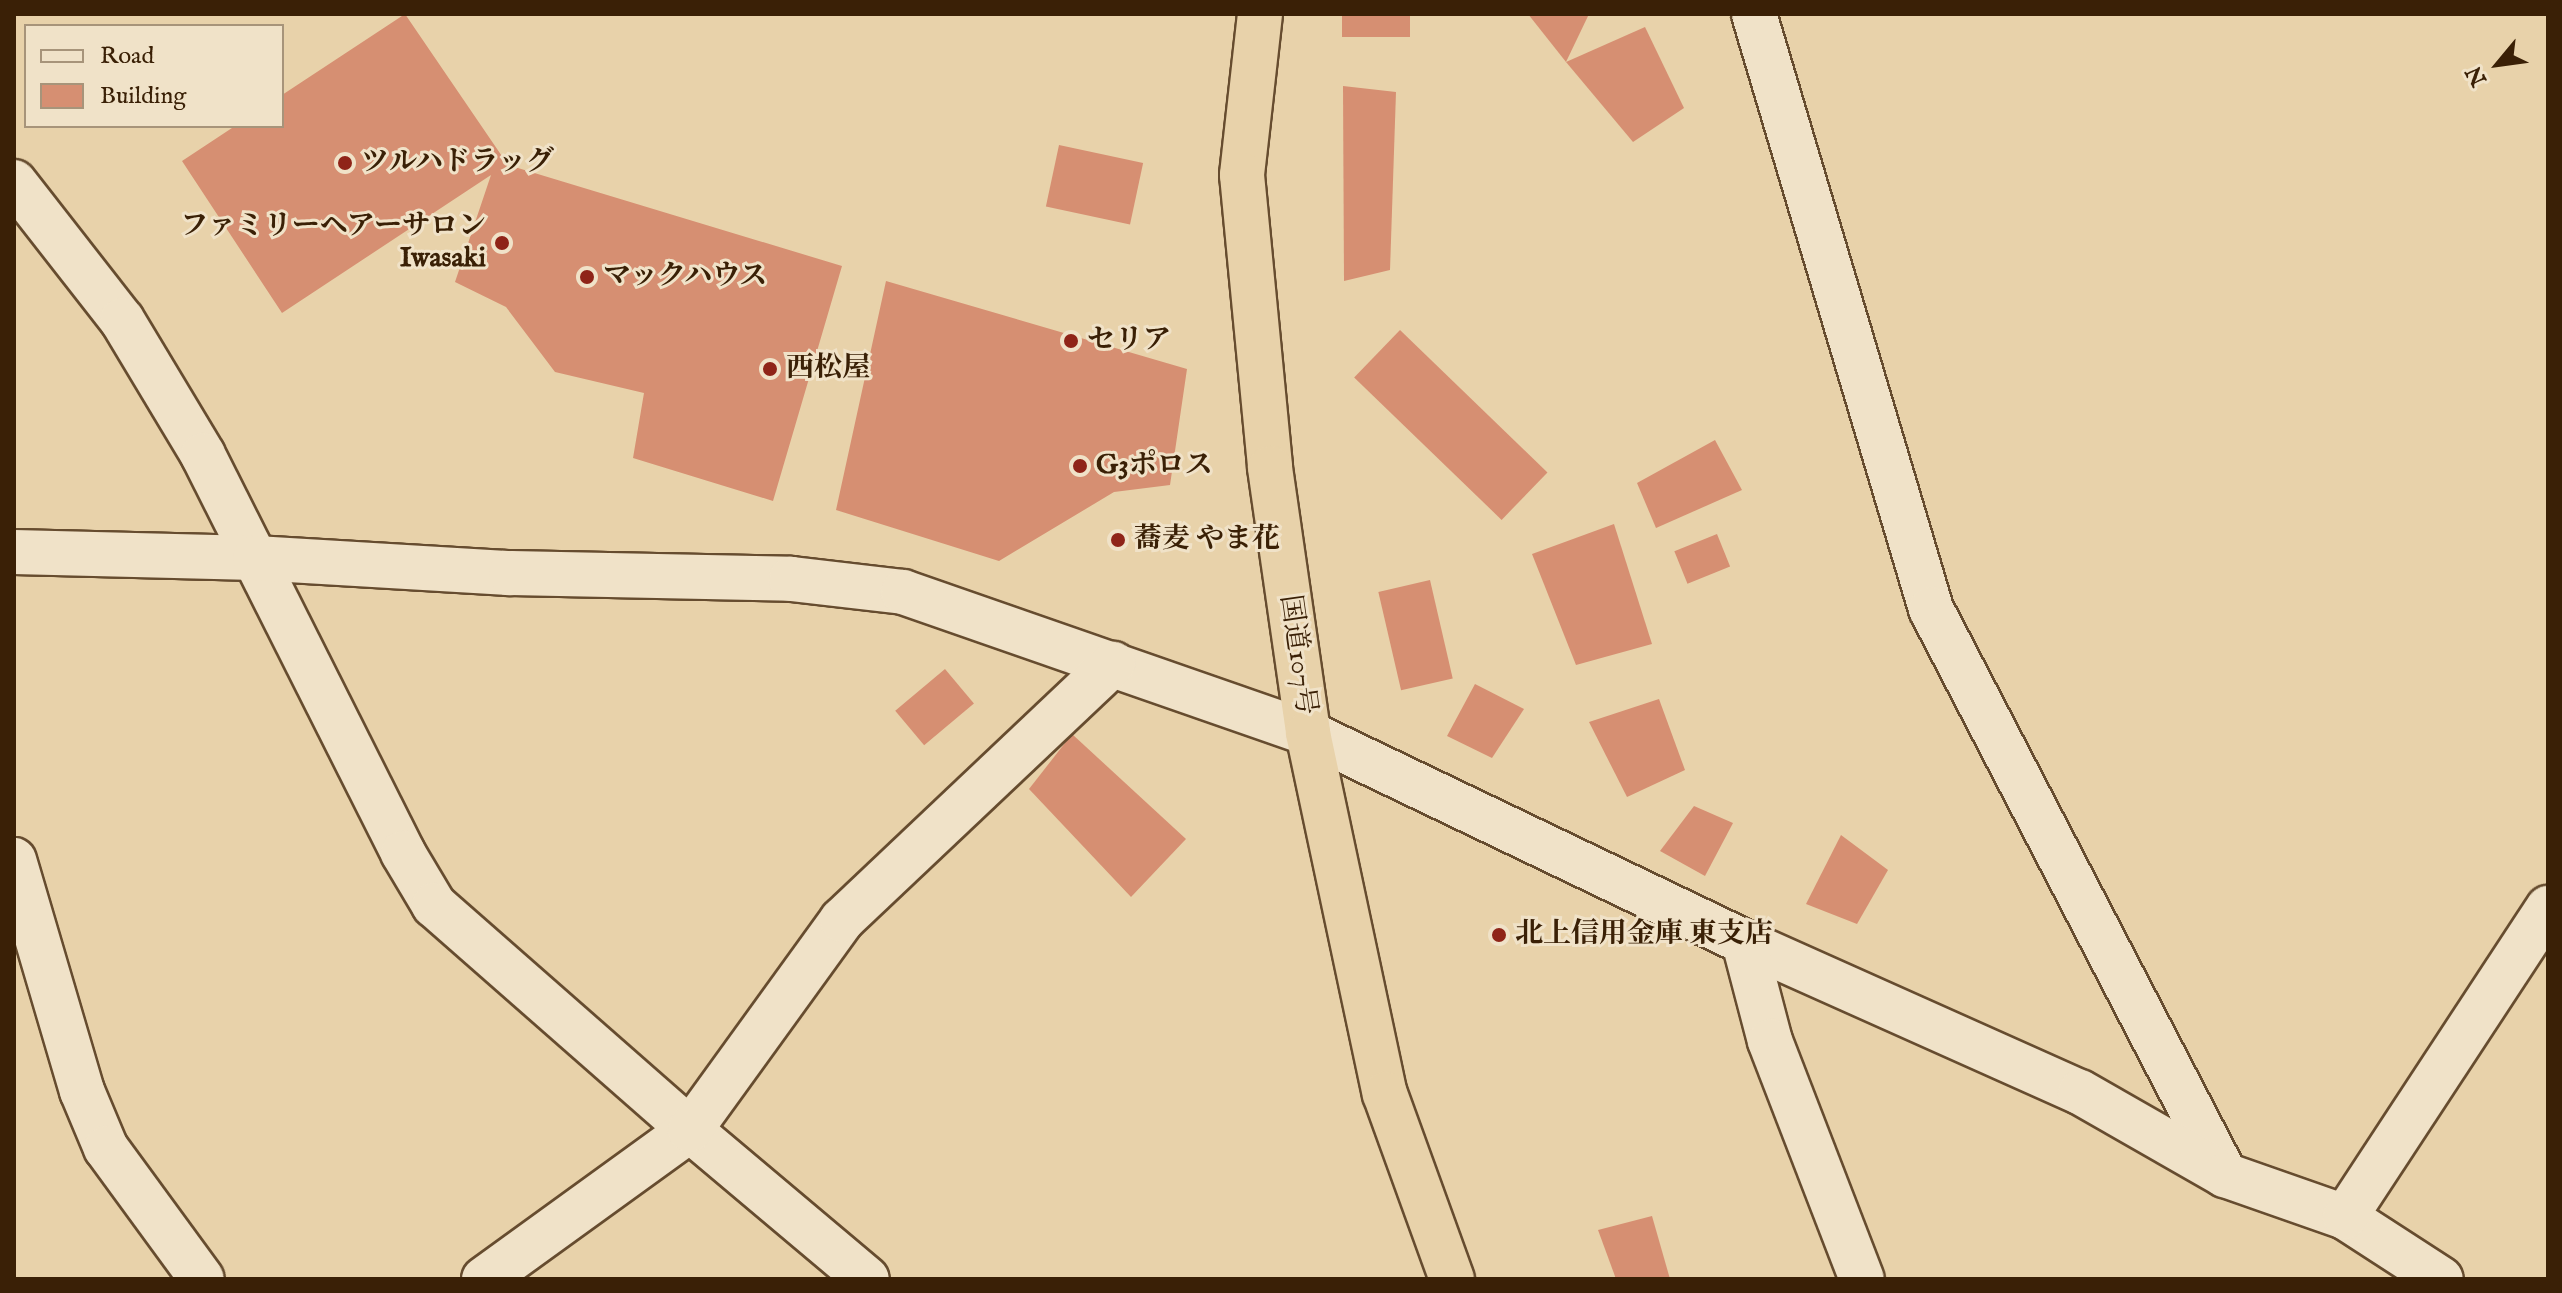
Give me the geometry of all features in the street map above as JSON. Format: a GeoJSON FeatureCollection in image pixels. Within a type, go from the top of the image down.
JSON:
{"type":"FeatureCollection","features":[{"type":"Feature","properties":{"kind":"highway","name":"国道107号"},"geometry":{"type":"LineString","coordinates":[[1260,14],[1242,175],[1270,468],[1308,733],[1385,1094],[1452,1279]]}},
{"type":"Feature","properties":{"kind":"street"},"geometry":{"type":"LineString","coordinates":[[1754,14],[1931,609],[2225,1175]]}},
{"type":"Feature","properties":{"kind":"street"},"geometry":{"type":"LineString","coordinates":[[14,182],[122,320],[203,455],[403,853],[434,905],[690,1130],[867,1279]]}},
{"type":"Feature","properties":{"kind":"street"},"geometry":{"type":"LineString","coordinates":[[14,552],[255,558],[511,573],[791,579],[903,592],[1308,733],[1744,942],[2080,1092],[2225,1175],[2345,1217],[2441,1279]]}},
{"type":"Feature","properties":{"kind":"street"},"geometry":{"type":"LineString","coordinates":[[484,1279],[690,1130],[842,920],[1113,664]]}},
{"type":"Feature","properties":{"kind":"street"},"geometry":{"type":"LineString","coordinates":[[14,860],[82,1091],[106,1148],[202,1279]]}},
{"type":"Feature","properties":{"kind":"street"},"geometry":{"type":"LineString","coordinates":[[2345,1217],[2548,908]]}},
{"type":"Feature","properties":{"kind":"street"},"geometry":{"type":"LineString","coordinates":[[1744,942],[1770,1041],[1862,1279]]}},
{"type":"Feature","properties":{"kind":"building"},"geometry":{"type":"Polygon","coordinates":[[[405,14],[508,165],[842,266],[773,501],[633,458],[644,393],[555,372],[506,307],[455,282],[491,175],[282,313],[182,161],[232,128],[284,128],[284,94],[405,14]]]}},
{"type":"Feature","properties":{"kind":"building"},"geometry":{"type":"Polygon","coordinates":[[[1342,14],[1410,14],[1410,37],[1342,37],[1342,14]]]}},
{"type":"Feature","properties":{"kind":"building"},"geometry":{"type":"Polygon","coordinates":[[[1528,14],[1589,14],[1566,62],[1528,14]]]}},
{"type":"Feature","properties":{"kind":"building"},"geometry":{"type":"Polygon","coordinates":[[[1645,27],[1684,108],[1633,142],[1566,62],[1645,27]]]}},
{"type":"Feature","properties":{"kind":"building"},"geometry":{"type":"Polygon","coordinates":[[[1343,86],[1396,92],[1390,270],[1344,281],[1343,86]]]}},
{"type":"Feature","properties":{"kind":"building"},"geometry":{"type":"Polygon","coordinates":[[[1059,145],[1143,163],[1130,225],[1046,207],[1059,145]]]}},
{"type":"Feature","properties":{"kind":"building"},"geometry":{"type":"Polygon","coordinates":[[[886,281],[1187,369],[1170,485],[1114,492],[999,561],[836,510],[886,281]]]}},
{"type":"Feature","properties":{"kind":"building"},"geometry":{"type":"Polygon","coordinates":[[[1400,330],[1547,472],[1502,520],[1354,377],[1400,330]]]}},
{"type":"Feature","properties":{"kind":"building"},"geometry":{"type":"Polygon","coordinates":[[[1715,440],[1742,490],[1656,528],[1637,483],[1715,440]]]}},
{"type":"Feature","properties":{"kind":"building"},"geometry":{"type":"Polygon","coordinates":[[[1614,524],[1652,644],[1576,665],[1532,554],[1614,524]]]}},
{"type":"Feature","properties":{"kind":"building"},"geometry":{"type":"Polygon","coordinates":[[[1717,534],[1730,566],[1687,584],[1674,551],[1717,534]]]}},
{"type":"Feature","properties":{"kind":"building"},"geometry":{"type":"Polygon","coordinates":[[[1430,580],[1453,678],[1401,690],[1378,592],[1430,580]]]}},
{"type":"Feature","properties":{"kind":"building"},"geometry":{"type":"Polygon","coordinates":[[[945,669],[974,703],[924,745],[895,711],[945,669]]]}},
{"type":"Feature","properties":{"kind":"building"},"geometry":{"type":"Polygon","coordinates":[[[1475,684],[1524,709],[1492,758],[1447,736],[1475,684]]]}},
{"type":"Feature","properties":{"kind":"building"},"geometry":{"type":"Polygon","coordinates":[[[1659,699],[1685,770],[1627,797],[1589,722],[1659,699]]]}},
{"type":"Feature","properties":{"kind":"building"},"geometry":{"type":"Polygon","coordinates":[[[1072,734],[1186,839],[1131,897],[1029,789],[1072,734]]]}},
{"type":"Feature","properties":{"kind":"building"},"geometry":{"type":"Polygon","coordinates":[[[1694,806],[1733,823],[1705,876],[1660,851],[1694,806]]]}},
{"type":"Feature","properties":{"kind":"building"},"geometry":{"type":"Polygon","coordinates":[[[1841,835],[1888,870],[1857,924],[1806,904],[1841,835]]]}},
{"type":"Feature","properties":{"kind":"building"},"geometry":{"type":"Polygon","coordinates":[[[1652,1216],[1670,1279],[1616,1279],[1598,1230],[1652,1216]]]}},
{"type":"Feature","properties":{"kind":"place","name":"ツルハドラッグ"},"geometry":{"type":"Point","coordinates":[345,163]}},
{"type":"Feature","properties":{"kind":"place","name":"ファミリーヘアーサロン Iwasaki"},"geometry":{"type":"Point","coordinates":[502,243]}},
{"type":"Feature","properties":{"kind":"place","name":"マックハウス"},"geometry":{"type":"Point","coordinates":[587,277]}},
{"type":"Feature","properties":{"kind":"place","name":"セリア"},"geometry":{"type":"Point","coordinates":[1071,341]}},
{"type":"Feature","properties":{"kind":"place","name":"西松屋"},"geometry":{"type":"Point","coordinates":[770,369]}},
{"type":"Feature","properties":{"kind":"place","name":"G3ポロス"},"geometry":{"type":"Point","coordinates":[1080,466]}},
{"type":"Feature","properties":{"kind":"place","name":"蕎麦 やま花"},"geometry":{"type":"Point","coordinates":[1118,540]}},
{"type":"Feature","properties":{"kind":"place","name":"北上信用金庫 東支店"},"geometry":{"type":"Point","coordinates":[1499,935]}}]}
